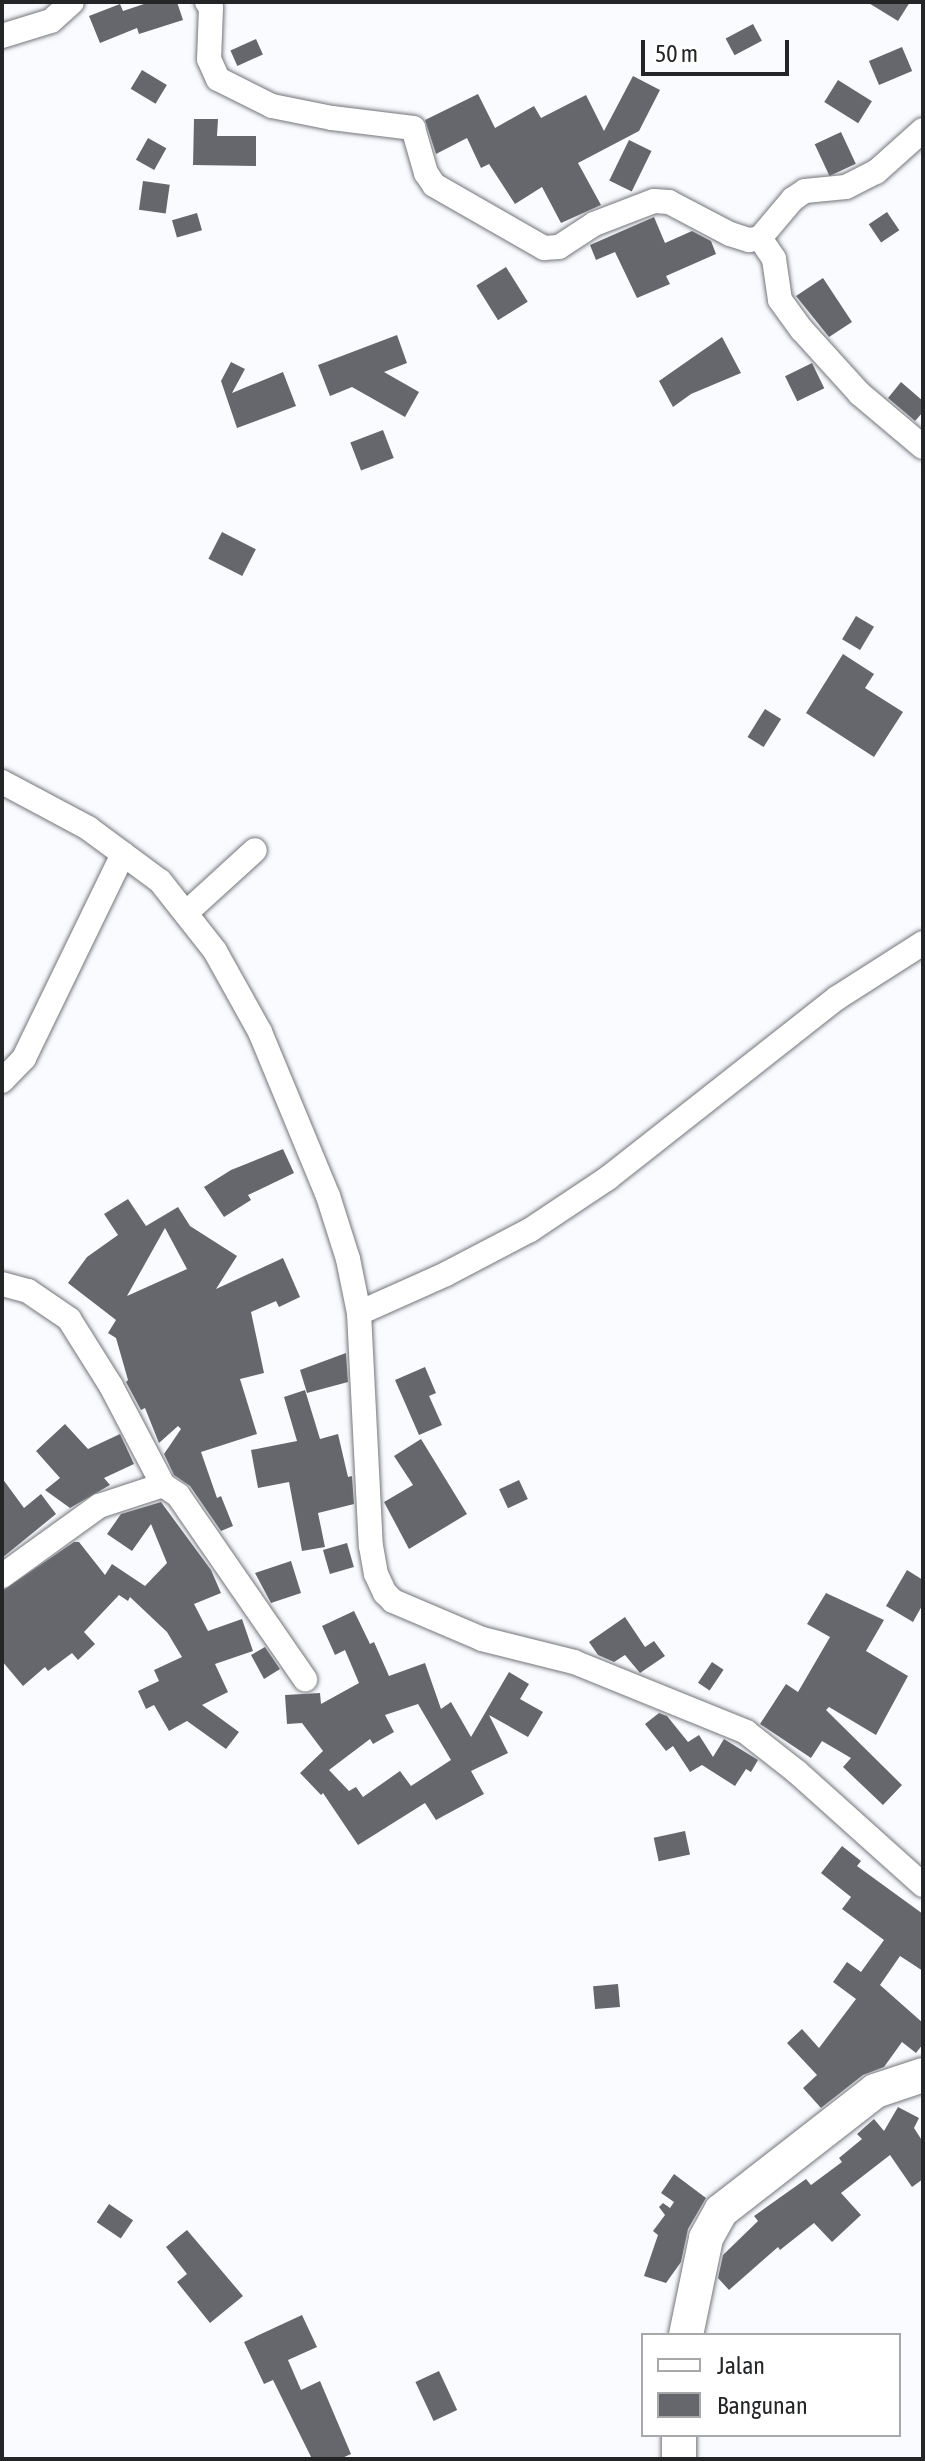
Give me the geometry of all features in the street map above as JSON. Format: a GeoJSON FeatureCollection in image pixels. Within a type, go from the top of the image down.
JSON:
{"type":"FeatureCollection","features":[{"type":"Feature","properties":{"kind":"main road"},"geometry":{"type":"LineString","coordinates":[[686,2333],[706,2238],[721,2211],[875,2091],[923,2075]]}},
{"type":"Feature","properties":{"kind":"main road"},"geometry":{"type":"LineString","coordinates":[[679,2437],[679,2459]]}},
{"type":"Feature","properties":{"kind":"street"},"geometry":{"type":"LineString","coordinates":[[2,36],[51,21],[72,2]]}},
{"type":"Feature","properties":{"kind":"street"},"geometry":{"type":"LineString","coordinates":[[207,2],[211,8],[209,59],[218,79],[272,106],[332,118],[413,128],[426,173],[434,185],[544,248],[559,247],[594,224],[643,202],[654,201],[669,202],[730,234],[749,240],[760,238],[793,199],[805,191],[846,187],[876,172],[923,130]]}},
{"type":"Feature","properties":{"kind":"street"},"geometry":{"type":"LineString","coordinates":[[760,238],[774,259],[780,300],[802,330],[860,394],[923,447]]}},
{"type":"Feature","properties":{"kind":"street"},"geometry":{"type":"LineString","coordinates":[[2,782],[88,828],[160,881],[215,951],[260,1032],[328,1196],[348,1259],[359,1313],[371,1546],[379,1582],[393,1601],[482,1639],[574,1662],[746,1732],[797,1772],[923,1885]]}},
{"type":"Feature","properties":{"kind":"street"},"geometry":{"type":"LineString","coordinates":[[186,913],[255,850]]}},
{"type":"Feature","properties":{"kind":"street"},"geometry":{"type":"LineString","coordinates":[[2,1081],[24,1058],[123,854]]}},
{"type":"Feature","properties":{"kind":"street"},"geometry":{"type":"LineString","coordinates":[[359,1313],[446,1274],[530,1230],[608,1178],[837,998],[923,943]]}},
{"type":"Feature","properties":{"kind":"street"},"geometry":{"type":"LineString","coordinates":[[2,1284],[28,1291],[69,1319],[111,1386],[163,1485],[178,1495],[305,1679]]}},
{"type":"Feature","properties":{"kind":"street"},"geometry":{"type":"LineString","coordinates":[[2,1576],[99,1506],[163,1485]]}},
{"type":"Feature","properties":{"kind":"building"},"geometry":{"type":"Polygon","coordinates":[[[150,2],[177,2],[183,20],[139,34],[137,28],[100,43],[89,16],[120,4],[123,11],[150,2]]]}},
{"type":"Feature","properties":{"kind":"building"},"geometry":{"type":"Polygon","coordinates":[[[867,2],[910,2],[898,21],[867,2]]]}},
{"type":"Feature","properties":{"kind":"building"},"geometry":{"type":"Polygon","coordinates":[[[753,24],[762,41],[735,55],[726,39],[753,24]]]}},
{"type":"Feature","properties":{"kind":"building"},"geometry":{"type":"Polygon","coordinates":[[[256,39],[263,55],[237,66],[230,50],[256,39]]]}},
{"type":"Feature","properties":{"kind":"building"},"geometry":{"type":"Polygon","coordinates":[[[902,47],[912,71],[879,85],[869,61],[902,47]]]}},
{"type":"Feature","properties":{"kind":"building"},"geometry":{"type":"Polygon","coordinates":[[[142,70],[167,85],[156,104],[131,89],[142,70]]]}},
{"type":"Feature","properties":{"kind":"building"},"geometry":{"type":"Polygon","coordinates":[[[633,76],[660,90],[639,131],[578,163],[601,205],[561,223],[542,187],[515,204],[489,164],[481,168],[467,138],[436,154],[425,120],[478,94],[495,128],[534,106],[541,118],[586,95],[604,131],[633,76]]]}},
{"type":"Feature","properties":{"kind":"building"},"geometry":{"type":"Polygon","coordinates":[[[838,80],[872,101],[858,123],[824,102],[838,80]]]}},
{"type":"Feature","properties":{"kind":"building"},"geometry":{"type":"Polygon","coordinates":[[[194,119],[218,119],[217,136],[256,136],[256,166],[193,165],[194,119]]]}},
{"type":"Feature","properties":{"kind":"building"},"geometry":{"type":"Polygon","coordinates":[[[841,132],[856,164],[830,176],[815,144],[841,132]]]}},
{"type":"Feature","properties":{"kind":"building"},"geometry":{"type":"Polygon","coordinates":[[[148,138],[166,148],[154,170],[136,160],[148,138]]]}},
{"type":"Feature","properties":{"kind":"building"},"geometry":{"type":"Polygon","coordinates":[[[629,140],[651,151],[632,191],[609,180],[629,140]]]}},
{"type":"Feature","properties":{"kind":"building"},"geometry":{"type":"Polygon","coordinates":[[[143,181],[170,185],[166,213],[139,210],[143,181]]]}},
{"type":"Feature","properties":{"kind":"building"},"geometry":{"type":"Polygon","coordinates":[[[887,212],[899,230],[881,243],[869,224],[887,212]]]}},
{"type":"Feature","properties":{"kind":"building"},"geometry":{"type":"Polygon","coordinates":[[[197,213],[202,230],[177,237],[172,220],[197,213]]]}},
{"type":"Feature","properties":{"kind":"building"},"geometry":{"type":"Polygon","coordinates":[[[654,217],[665,243],[692,231],[711,241],[716,254],[666,276],[670,284],[637,298],[615,252],[596,260],[590,245],[654,217]]]}},
{"type":"Feature","properties":{"kind":"building"},"geometry":{"type":"Polygon","coordinates":[[[506,267],[528,302],[498,320],[476,286],[506,267]]]}},
{"type":"Feature","properties":{"kind":"building"},"geometry":{"type":"Polygon","coordinates":[[[823,278],[852,322],[829,337],[796,296],[823,278]]]}},
{"type":"Feature","properties":{"kind":"building"},"geometry":{"type":"Polygon","coordinates":[[[397,335],[407,363],[384,372],[419,392],[405,417],[352,387],[330,396],[318,365],[397,335]]]}},
{"type":"Feature","properties":{"kind":"building"},"geometry":{"type":"Polygon","coordinates":[[[722,337],[741,373],[691,394],[673,407],[659,381],[722,337]]]}},
{"type":"Feature","properties":{"kind":"building"},"geometry":{"type":"Polygon","coordinates":[[[231,362],[245,369],[232,393],[283,372],[296,406],[237,428],[221,381],[231,362]]]}},
{"type":"Feature","properties":{"kind":"building"},"geometry":{"type":"Polygon","coordinates":[[[812,363],[824,388],[797,401],[785,376],[812,363]]]}},
{"type":"Feature","properties":{"kind":"building"},"geometry":{"type":"Polygon","coordinates":[[[901,382],[923,401],[923,412],[915,421],[888,398],[901,382]]]}},
{"type":"Feature","properties":{"kind":"building"},"geometry":{"type":"Polygon","coordinates":[[[383,430],[394,458],[361,471],[350,443],[383,430]]]}},
{"type":"Feature","properties":{"kind":"building"},"geometry":{"type":"Polygon","coordinates":[[[222,532],[256,549],[242,576],[208,559],[222,532]]]}},
{"type":"Feature","properties":{"kind":"building"},"geometry":{"type":"Polygon","coordinates":[[[856,616],[874,627],[860,650],[842,639],[856,616]]]}},
{"type":"Feature","properties":{"kind":"building"},"geometry":{"type":"Polygon","coordinates":[[[843,654],[874,674],[865,688],[903,712],[874,757],[806,713],[843,654]]]}},
{"type":"Feature","properties":{"kind":"building"},"geometry":{"type":"Polygon","coordinates":[[[765,709],[781,719],[764,747],[748,737],[765,709]]]}},
{"type":"Feature","properties":{"kind":"building"},"geometry":{"type":"Polygon","coordinates":[[[283,1149],[294,1173],[248,1195],[251,1200],[224,1217],[204,1187],[231,1170],[283,1149]]]}},
{"type":"Feature","properties":{"kind":"building"},"geometry":{"type":"Polygon","coordinates":[[[128,1199],[146,1226],[178,1207],[190,1226],[237,1256],[216,1289],[283,1258],[300,1297],[279,1307],[276,1301],[251,1312],[264,1373],[240,1379],[257,1434],[201,1452],[217,1498],[221,1496],[233,1526],[221,1531],[190,1486],[174,1475],[164,1454],[181,1429],[178,1426],[159,1443],[145,1408],[141,1410],[126,1382],[116,1338],[108,1333],[116,1320],[68,1283],[87,1257],[118,1235],[104,1214],[128,1199]],[[165,1228],[127,1296],[187,1269],[165,1228]]]}},
{"type":"Feature","properties":{"kind":"building"},"geometry":{"type":"Polygon","coordinates":[[[346,1353],[348,1382],[307,1393],[300,1370],[346,1353]]]}},
{"type":"Feature","properties":{"kind":"building"},"geometry":{"type":"Polygon","coordinates":[[[425,1367],[436,1393],[429,1396],[442,1425],[419,1435],[395,1380],[425,1367]]]}},
{"type":"Feature","properties":{"kind":"building"},"geometry":{"type":"Polygon","coordinates":[[[305,1390],[320,1439],[338,1434],[348,1477],[352,1476],[354,1504],[318,1513],[325,1547],[302,1551],[289,1482],[258,1488],[251,1450],[297,1441],[284,1397],[305,1390]]]}},
{"type":"Feature","properties":{"kind":"building"},"geometry":{"type":"Polygon","coordinates":[[[65,1424],[88,1449],[120,1434],[134,1464],[104,1478],[110,1485],[70,1508],[45,1490],[60,1478],[36,1451],[65,1424]]]}},
{"type":"Feature","properties":{"kind":"building"},"geometry":{"type":"Polygon","coordinates":[[[421,1439],[467,1514],[409,1549],[384,1502],[413,1485],[394,1456],[421,1439]]]}},
{"type":"Feature","properties":{"kind":"building"},"geometry":{"type":"Polygon","coordinates":[[[2,1478],[24,1508],[41,1494],[56,1514],[2,1558],[2,1478]]]}},
{"type":"Feature","properties":{"kind":"building"},"geometry":{"type":"Polygon","coordinates":[[[519,1480],[528,1499],[508,1508],[499,1489],[519,1480]]]}},
{"type":"Feature","properties":{"kind":"building"},"geometry":{"type":"Polygon","coordinates":[[[161,1502],[211,1570],[221,1593],[194,1604],[208,1631],[242,1619],[253,1651],[215,1664],[228,1692],[202,1705],[239,1732],[226,1749],[187,1721],[169,1731],[154,1705],[146,1709],[138,1691],[159,1681],[154,1670],[182,1657],[167,1632],[130,1597],[128,1601],[119,1595],[84,1632],[95,1644],[78,1660],[72,1653],[48,1671],[45,1667],[23,1686],[2,1661],[2,1591],[74,1542],[79,1542],[105,1575],[112,1564],[145,1586],[167,1563],[151,1524],[132,1551],[107,1534],[121,1514],[161,1502]]]}},
{"type":"Feature","properties":{"kind":"building"},"geometry":{"type":"Polygon","coordinates":[[[347,1543],[354,1567],[330,1574],[323,1550],[347,1543]]]}},
{"type":"Feature","properties":{"kind":"building"},"geometry":{"type":"Polygon","coordinates":[[[291,1561],[301,1593],[271,1603],[255,1573],[291,1561]]]}},
{"type":"Feature","properties":{"kind":"building"},"geometry":{"type":"Polygon","coordinates":[[[907,1570],[923,1580],[923,1604],[913,1622],[886,1606],[907,1570]]]}},
{"type":"Feature","properties":{"kind":"building"},"geometry":{"type":"Polygon","coordinates":[[[826,1593],[884,1620],[866,1651],[908,1676],[876,1735],[829,1707],[826,1710],[902,1785],[883,1805],[843,1767],[851,1758],[822,1741],[811,1758],[760,1724],[786,1684],[798,1692],[830,1637],[807,1624],[826,1593]]]}},
{"type":"Feature","properties":{"kind":"building"},"geometry":{"type":"Polygon","coordinates":[[[354,1611],[370,1644],[374,1642],[389,1676],[425,1663],[441,1709],[451,1702],[471,1737],[509,1672],[529,1684],[520,1699],[543,1712],[528,1737],[489,1715],[508,1753],[471,1771],[484,1794],[436,1820],[425,1803],[358,1845],[323,1793],[321,1795],[300,1773],[323,1751],[302,1723],[287,1724],[285,1695],[320,1693],[321,1704],[359,1683],[345,1650],[335,1655],[322,1626],[354,1611]],[[418,1704],[385,1715],[394,1732],[373,1744],[370,1739],[329,1770],[349,1791],[356,1787],[363,1797],[400,1771],[411,1786],[451,1760],[418,1704]]]}},
{"type":"Feature","properties":{"kind":"building"},"geometry":{"type":"Polygon","coordinates":[[[625,1617],[645,1647],[654,1641],[665,1656],[640,1673],[625,1655],[614,1662],[598,1655],[589,1642],[625,1617]]]}},
{"type":"Feature","properties":{"kind":"building"},"geometry":{"type":"Polygon","coordinates":[[[265,1647],[280,1669],[264,1679],[251,1655],[265,1647]]]}},
{"type":"Feature","properties":{"kind":"building"},"geometry":{"type":"Polygon","coordinates":[[[712,1662],[724,1670],[710,1691],[698,1683],[712,1662]]]}},
{"type":"Feature","properties":{"kind":"building"},"geometry":{"type":"Polygon","coordinates":[[[659,1713],[667,1716],[688,1742],[699,1735],[713,1757],[724,1739],[758,1760],[751,1772],[746,1769],[735,1786],[702,1765],[690,1772],[673,1746],[666,1751],[645,1724],[659,1713]]]}},
{"type":"Feature","properties":{"kind":"building"},"geometry":{"type":"Polygon","coordinates":[[[685,1831],[690,1854],[659,1861],[654,1838],[685,1831]]]}},
{"type":"Feature","properties":{"kind":"building"},"geometry":{"type":"Polygon","coordinates":[[[842,1846],[861,1861],[857,1866],[923,1914],[923,1971],[900,1956],[880,1985],[923,2023],[923,2044],[916,2053],[902,2042],[884,2067],[863,2075],[821,2108],[803,2088],[817,2075],[787,2043],[802,2029],[819,2048],[856,1999],[833,1982],[847,1962],[861,1972],[884,1940],[842,1909],[851,1897],[821,1873],[842,1846]]]}},
{"type":"Feature","properties":{"kind":"building"},"geometry":{"type":"Polygon","coordinates":[[[618,1984],[620,2007],[595,2009],[593,1986],[618,1984]]]}},
{"type":"Feature","properties":{"kind":"building"},"geometry":{"type":"Polygon","coordinates":[[[898,2107],[919,2118],[914,2128],[923,2142],[923,2179],[912,2187],[890,2155],[841,2193],[861,2215],[832,2242],[814,2223],[780,2250],[778,2247],[729,2290],[718,2278],[723,2255],[758,2221],[754,2216],[806,2179],[811,2185],[842,2162],[839,2158],[862,2139],[857,2134],[874,2119],[884,2131],[898,2107]]]}},
{"type":"Feature","properties":{"kind":"building"},"geometry":{"type":"Polygon","coordinates":[[[674,2174],[706,2198],[688,2229],[681,2262],[666,2283],[644,2276],[658,2235],[653,2231],[665,2215],[659,2207],[663,2203],[670,2208],[674,2202],[661,2193],[674,2174]]]}},
{"type":"Feature","properties":{"kind":"building"},"geometry":{"type":"Polygon","coordinates":[[[109,2204],[133,2220],[121,2238],[97,2222],[109,2204]]]}},
{"type":"Feature","properties":{"kind":"building"},"geometry":{"type":"Polygon","coordinates":[[[187,2230],[243,2296],[210,2323],[177,2282],[187,2274],[166,2247],[187,2230]]]}},
{"type":"Feature","properties":{"kind":"building"},"geometry":{"type":"Polygon","coordinates":[[[302,2315],[317,2347],[288,2360],[301,2390],[320,2381],[351,2454],[340,2459],[312,2459],[273,2380],[264,2384],[244,2342],[302,2315]]]}},
{"type":"Feature","properties":{"kind":"building"},"geometry":{"type":"Polygon","coordinates":[[[439,2371],[457,2410],[434,2421],[415,2382],[439,2371]]]}}]}
